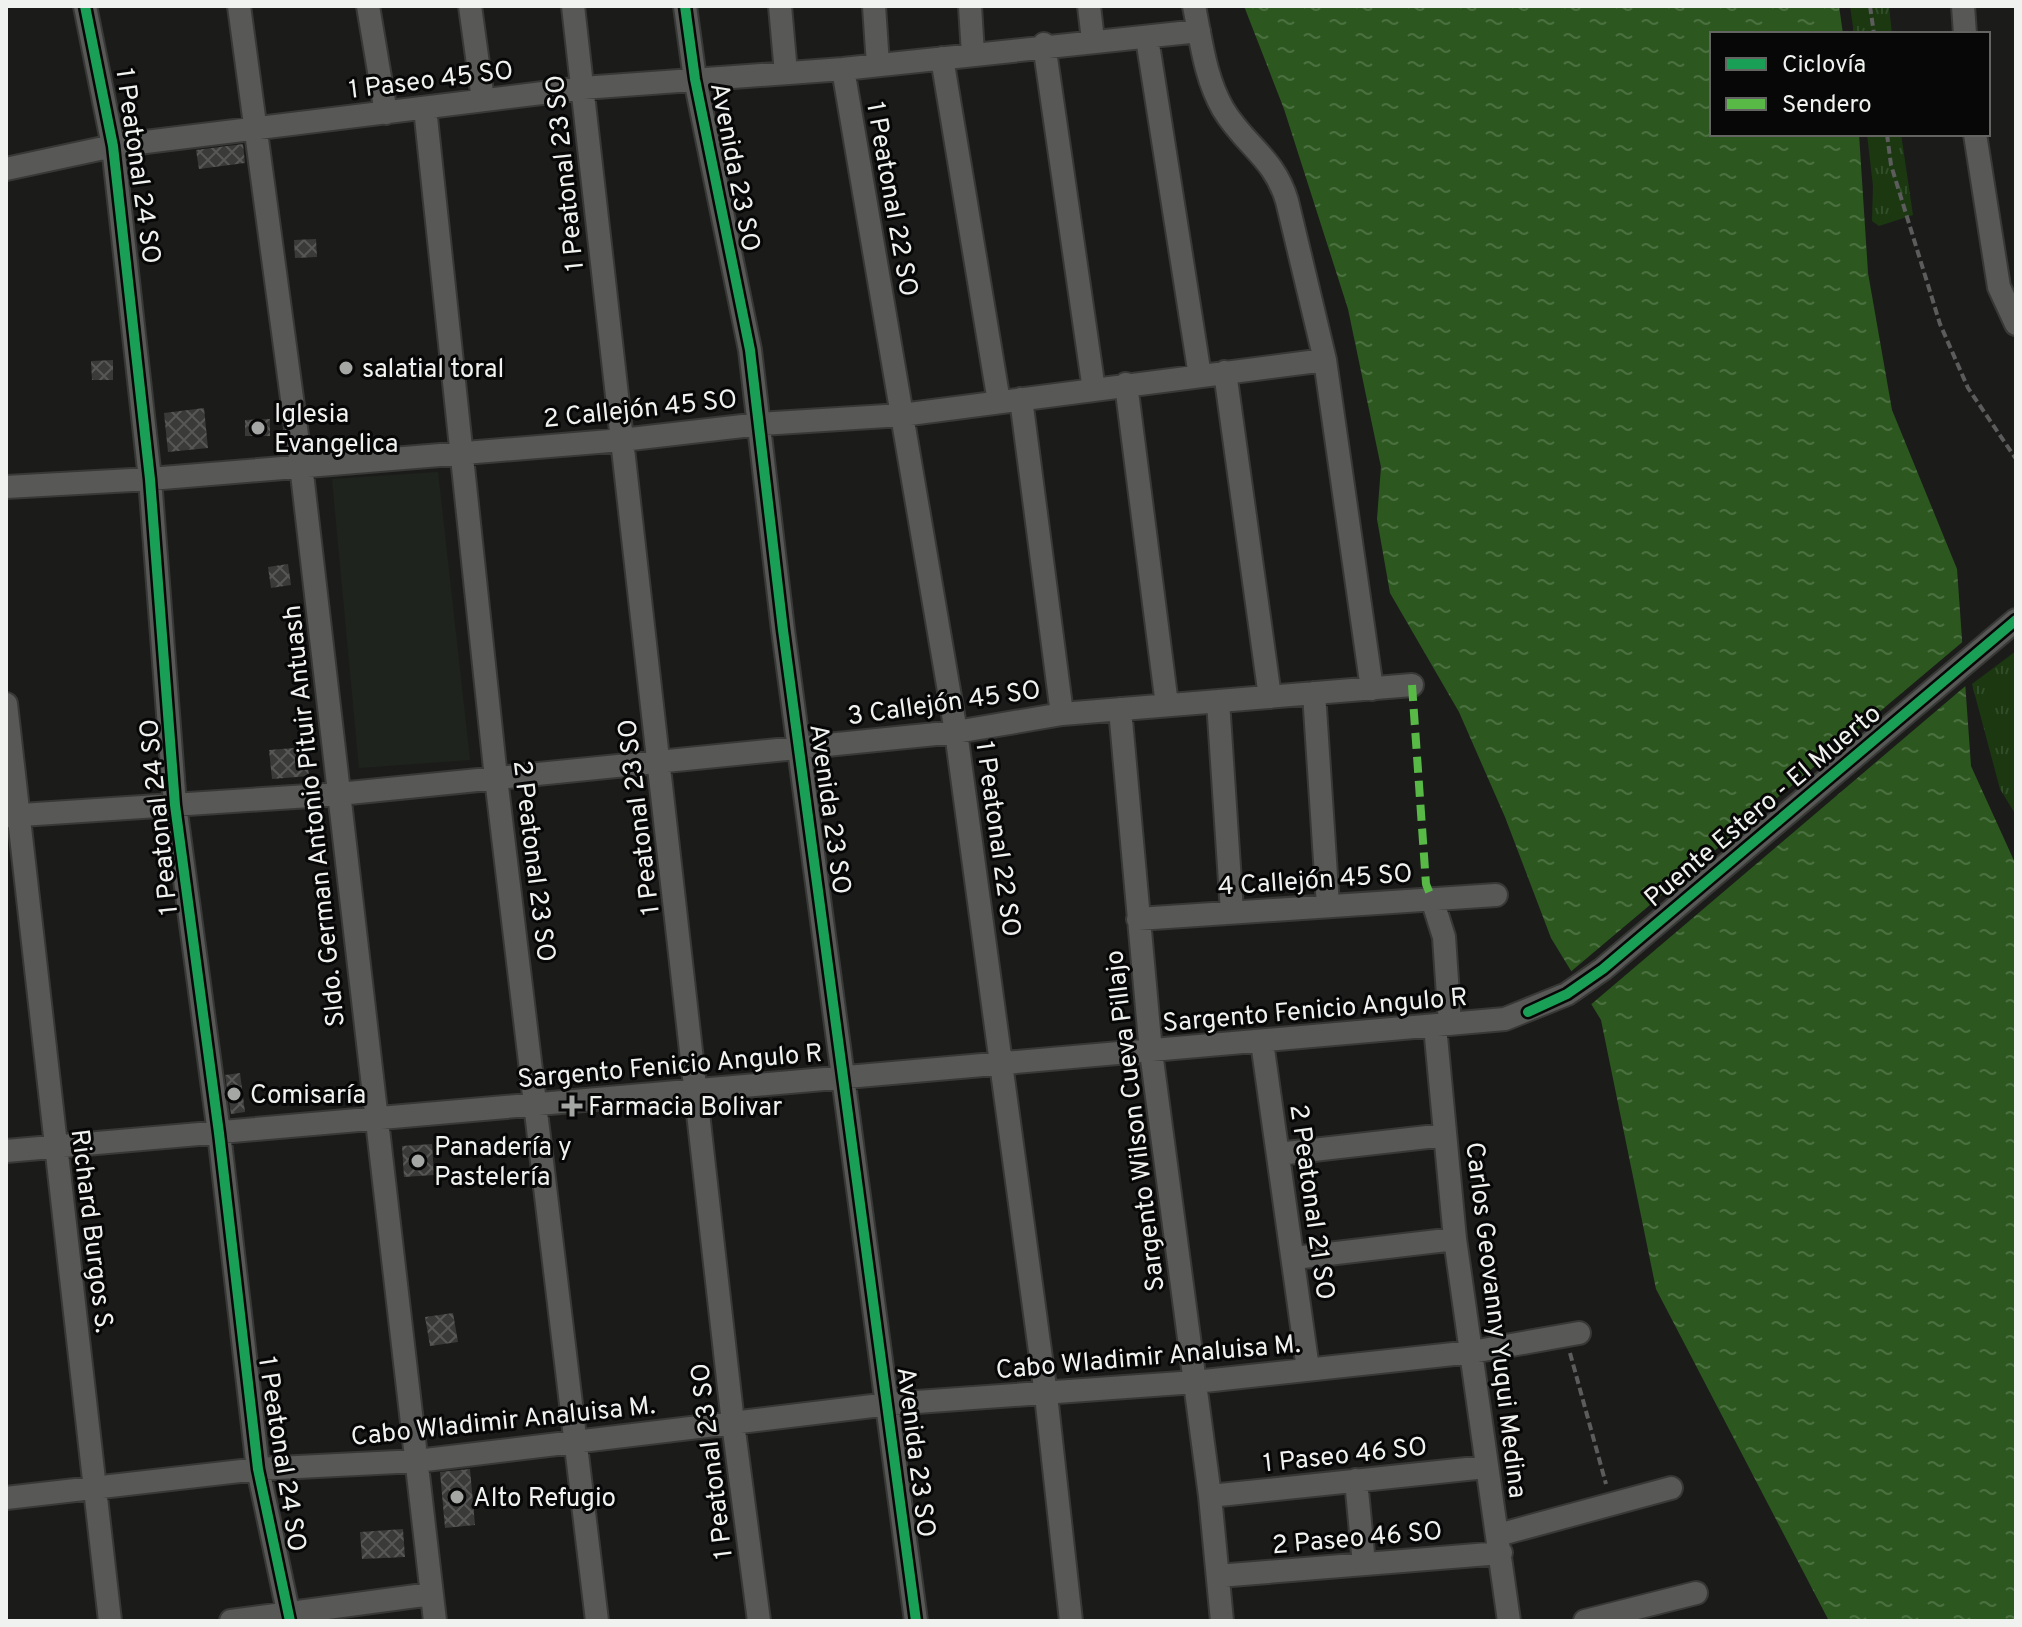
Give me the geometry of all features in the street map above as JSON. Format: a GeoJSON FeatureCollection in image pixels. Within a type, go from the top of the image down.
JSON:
{"type":"FeatureCollection","features":[{"type":"Feature","properties":{"kind":"street","name":"1 Peatonal 24 SO"},"geometry":{"type":"LineString","coordinates":[[85,6],[113,146],[150,479],[175,805],[219,1133],[258,1469],[289,1617]]}},
{"type":"Feature","properties":{"kind":"street","name":"Sldo. German Antonio Pituir Antuash"},"geometry":{"type":"LineString","coordinates":[[239,6],[301,465],[374,1119],[435,1621]]}},
{"type":"Feature","properties":{"kind":"street"},"geometry":{"type":"LineString","coordinates":[[368,6],[386,113]]}},
{"type":"Feature","properties":{"kind":"street"},"geometry":{"type":"LineString","coordinates":[[470,6],[483,100]]}},
{"type":"Feature","properties":{"kind":"street","name":"1 Peatonal 23 SO"},"geometry":{"type":"LineString","coordinates":[[573,6],[698,1091],[733,1423],[759,1621]]}},
{"type":"Feature","properties":{"kind":"street","name":"Avenida 23 SO"},"geometry":{"type":"LineString","coordinates":[[685,6],[695,79],[750,350],[916,1621]]}},
{"type":"Feature","properties":{"kind":"street"},"geometry":{"type":"LineString","coordinates":[[780,6],[786,73]]}},
{"type":"Feature","properties":{"kind":"street"},"geometry":{"type":"LineString","coordinates":[[874,6],[878,65]]}},
{"type":"Feature","properties":{"kind":"street"},"geometry":{"type":"LineString","coordinates":[[970,6],[973,54]]}},
{"type":"Feature","properties":{"kind":"street"},"geometry":{"type":"LineString","coordinates":[[1089,6],[1093,40]]}},
{"type":"Feature","properties":{"kind":"street"},"geometry":{"type":"LineString","coordinates":[[1194,6],[1210,81],[1223,109],[1279,175],[1325,360],[1372,689]]}},
{"type":"Feature","properties":{"kind":"street"},"geometry":{"type":"LineString","coordinates":[[1963,6],[1965,32]]}},
{"type":"Feature","properties":{"kind":"street","name":"1 Paseo 45 SO"},"geometry":{"type":"LineString","coordinates":[[6,169],[113,146],[583,88],[843,69],[1044,44],[1147,38],[1199,31]]}},
{"type":"Feature","properties":{"kind":"street"},"geometry":{"type":"LineString","coordinates":[[1147,38],[1200,376]]}},
{"type":"Feature","properties":{"kind":"street"},"geometry":{"type":"LineString","coordinates":[[1044,44],[1094,390]]}},
{"type":"Feature","properties":{"kind":"street"},"geometry":{"type":"LineString","coordinates":[[942,58],[1010,401],[1062,714]]}},
{"type":"Feature","properties":{"kind":"street","name":"1 Peatonal 22 SO"},"geometry":{"type":"LineString","coordinates":[[843,69],[956,732],[1046,1395],[1071,1621]]}},
{"type":"Feature","properties":{"kind":"street","name":"2 Peatonal 23 SO"},"geometry":{"type":"LineString","coordinates":[[425,108],[496,778],[538,1104],[597,1621]]}},
{"type":"Feature","properties":{"kind":"street"},"geometry":{"type":"LineString","coordinates":[[1975,136],[1999,287],[2016,324]]}},
{"type":"Feature","properties":{"kind":"street","name":"2 Callejón 45 SO"},"geometry":{"type":"LineString","coordinates":[[6,487],[150,479],[622,440],[760,424],[902,415],[1325,360]]}},
{"type":"Feature","properties":{"kind":"street"},"geometry":{"type":"LineString","coordinates":[[1225,372],[1270,697]]}},
{"type":"Feature","properties":{"kind":"street"},"geometry":{"type":"LineString","coordinates":[[1126,384],[1167,705]]}},
{"type":"Feature","properties":{"kind":"street","name":"Puente Estero - El Muerto"},"geometry":{"type":"LineString","coordinates":[[1528,1012],[1567,994],[1603,969],[2016,620]]}},
{"type":"Feature","properties":{"kind":"street","name":"3 Callejón 45 SO"},"geometry":{"type":"LineString","coordinates":[[12,816],[339,794],[956,732],[1062,714],[1412,685]]}},
{"type":"Feature","properties":{"kind":"street"},"geometry":{"type":"LineString","coordinates":[[1314,693],[1328,906]]}},
{"type":"Feature","properties":{"kind":"street"},"geometry":{"type":"LineString","coordinates":[[1218,701],[1232,912]]}},
{"type":"Feature","properties":{"kind":"street","name":"Richard Burgos S."},"geometry":{"type":"LineString","coordinates":[[6,704],[12,816],[110,1621]]}},
{"type":"Feature","properties":{"kind":"street","name":"Sargento Wilson Cueva Pillajo"},"geometry":{"type":"LineString","coordinates":[[1120,709],[1151,1052],[1210,1496],[1222,1621]]}},
{"type":"Feature","properties":{"kind":"street","name":"4 Callejón 45 SO"},"geometry":{"type":"LineString","coordinates":[[1138,919],[1496,895]]}},
{"type":"Feature","properties":{"kind":"street","name":"Carlos Geovanny Yuqui Medina"},"geometry":{"type":"LineString","coordinates":[[1432,899],[1444,937],[1442,1025],[1445,1135],[1455,1239],[1509,1621]]}},
{"type":"Feature","properties":{"kind":"street","name":"Sargento Fenicio Angulo R"},"geometry":{"type":"LineString","coordinates":[[6,1151],[1262,1042],[1505,1019],[1528,1012]]}},
{"type":"Feature","properties":{"kind":"street","name":"2 Peatonal 21 SO"},"geometry":{"type":"LineString","coordinates":[[1262,1042],[1308,1369]]}},
{"type":"Feature","properties":{"kind":"street"},"geometry":{"type":"LineString","coordinates":[[1278,1154],[1445,1135]]}},
{"type":"Feature","properties":{"kind":"street"},"geometry":{"type":"LineString","coordinates":[[1294,1258],[1455,1239]]}},
{"type":"Feature","properties":{"kind":"street","name":"Cabo Wladimir Analuisa M."},"geometry":{"type":"LineString","coordinates":[[6,1498],[258,1469],[417,1461],[889,1404],[1195,1382],[1472,1352],[1572,1334]]}},
{"type":"Feature","properties":{"kind":"street","name":"1 Paseo 46 SO"},"geometry":{"type":"LineString","coordinates":[[1210,1496],[1486,1467]]}},
{"type":"Feature","properties":{"kind":"street"},"geometry":{"type":"LineString","coordinates":[[1356,1480],[1364,1564]]}},
{"type":"Feature","properties":{"kind":"street","name":"2 Paseo 46 SO"},"geometry":{"type":"LineString","coordinates":[[1218,1576],[1364,1564],[1500,1544],[1611,1505],[1671,1488]]}},
{"type":"Feature","properties":{"kind":"street"},"geometry":{"type":"LineString","coordinates":[[1585,1621],[1696,1593]]}},
{"type":"Feature","properties":{"kind":"street"},"geometry":{"type":"LineString","coordinates":[[231,1621],[289,1617],[431,1594]]}},
{"type":"Feature","properties":{"kind":"path"},"geometry":{"type":"LineString","coordinates":[[1870,6],[1874,32]]}},
{"type":"Feature","properties":{"kind":"path"},"geometry":{"type":"LineString","coordinates":[[1887,136],[1891,165],[1940,324],[1968,388],[2016,459]]}},
{"type":"Feature","properties":{"kind":"path"},"geometry":{"type":"LineString","coordinates":[[1572,1334],[1611,1505]]}},
{"type":"Feature","properties":{"kind":"shaded area"},"geometry":{"type":"Polygon","coordinates":[[[438,472],[470,760],[359,768],[332,479],[438,472]]]}},
{"type":"Feature","properties":{"kind":"green space"},"geometry":{"type":"Polygon","coordinates":[[[1850,6],[1889,6],[1892,32],[1854,32],[1850,6]]]}},
{"type":"Feature","properties":{"kind":"green space"},"geometry":{"type":"Polygon","coordinates":[[[1867,136],[1901,136],[1913,215],[1879,226],[1872,221],[1873,186],[1867,136]]]}},
{"type":"Feature","properties":{"kind":"green space"},"geometry":{"type":"Polygon","coordinates":[[[2016,651],[2016,815],[2000,789],[1972,684],[2016,651]]]}},
{"type":"Feature","properties":{"kind":"water"},"geometry":{"type":"Polygon","coordinates":[[[1244,6],[1839,6],[1843,32],[1710,32],[1710,136],[1859,136],[1868,273],[1892,410],[1957,569],[1971,766],[2016,865],[2016,1621],[1829,1621],[1656,1289],[1601,1020],[1551,938],[1505,817],[1459,712],[1390,593],[1377,519],[1381,467],[1348,309],[1284,109],[1244,6]]]}},
{"type":"Feature","properties":{"kind":"pier"},"geometry":{"type":"Polygon","coordinates":[[[1966,639],[1969,683],[1588,1007],[1568,974],[1966,639]]]}},
{"type":"Feature","properties":{"kind":"building"},"geometry":{"type":"Polygon","coordinates":[[[243,144],[245,163],[199,169],[196,150],[243,144]]]}},
{"type":"Feature","properties":{"kind":"building"},"geometry":{"type":"Polygon","coordinates":[[[316,239],[317,257],[295,258],[294,240],[316,239]]]}},
{"type":"Feature","properties":{"kind":"building"},"geometry":{"type":"Polygon","coordinates":[[[113,360],[113,380],[92,380],[91,361],[113,360]]]}},
{"type":"Feature","properties":{"kind":"building"},"geometry":{"type":"Polygon","coordinates":[[[204,408],[208,448],[168,452],[164,413],[204,408]]]}},
{"type":"Feature","properties":{"kind":"building","name":"Iglesia Evangelica"},"geometry":{"type":"Polygon","coordinates":[[[270,419],[270,436],[245,436],[245,420],[270,419]]]}},
{"type":"Feature","properties":{"kind":"building"},"geometry":{"type":"Polygon","coordinates":[[[288,564],[291,585],[271,588],[268,567],[288,564]]]}},
{"type":"Feature","properties":{"kind":"building"},"geometry":{"type":"Polygon","coordinates":[[[306,747],[309,776],[272,779],[269,750],[306,747]]]}},
{"type":"Feature","properties":{"kind":"building","name":"Comisaría"},"geometry":{"type":"Polygon","coordinates":[[[240,1073],[245,1112],[231,1114],[225,1075],[240,1073]]]}},
{"type":"Feature","properties":{"kind":"building","name":"Panadería y Pastelería"},"geometry":{"type":"Polygon","coordinates":[[[432,1144],[434,1175],[404,1177],[402,1146],[432,1144]]]}},
{"type":"Feature","properties":{"kind":"building"},"geometry":{"type":"Polygon","coordinates":[[[453,1313],[458,1342],[430,1346],[425,1317],[453,1313]]]}},
{"type":"Feature","properties":{"kind":"building","name":"Alto Refugio"},"geometry":{"type":"Polygon","coordinates":[[[470,1469],[475,1525],[445,1528],[440,1472],[470,1469]]]}},
{"type":"Feature","properties":{"kind":"building"},"geometry":{"type":"Polygon","coordinates":[[[403,1529],[405,1557],[362,1559],[360,1532],[403,1529]]]}},
{"type":"Feature","properties":{"kind":"marked path"},"geometry":{"type":"LineString","coordinates":[[1412,685],[1426,884],[1432,899]]}},
{"type":"Feature","properties":{"kind":"cycle path"},"geometry":{"type":"LineString","coordinates":[[85,6],[113,146],[150,479],[175,805],[219,1133],[258,1469],[290,1621]]}},
{"type":"Feature","properties":{"kind":"cycle path"},"geometry":{"type":"LineString","coordinates":[[685,6],[695,79],[750,350],[783,630],[916,1621]]}},
{"type":"Feature","properties":{"kind":"cycle path"},"geometry":{"type":"LineString","coordinates":[[1528,1012],[1567,994],[1603,969],[2016,620]]}},
{"type":"Feature","properties":{"kind":"place","name":"salatial toral"},"geometry":{"type":"Point","coordinates":[346,368]}},
{"type":"Feature","properties":{"kind":"place","name":"Iglesia Evangelica"},"geometry":{"type":"Point","coordinates":[258,428]}},
{"type":"Feature","properties":{"kind":"place","name":"Comisaría"},"geometry":{"type":"Point","coordinates":[234,1094]}},
{"type":"Feature","properties":{"kind":"place","name":"Farmacia Bolivar"},"geometry":{"type":"Point","coordinates":[572,1106]}},
{"type":"Feature","properties":{"kind":"place","name":"Panadería y Pastelería"},"geometry":{"type":"Point","coordinates":[418,1161]}},
{"type":"Feature","properties":{"kind":"place","name":"Alto Refugio"},"geometry":{"type":"Point","coordinates":[457,1497]}}]}
